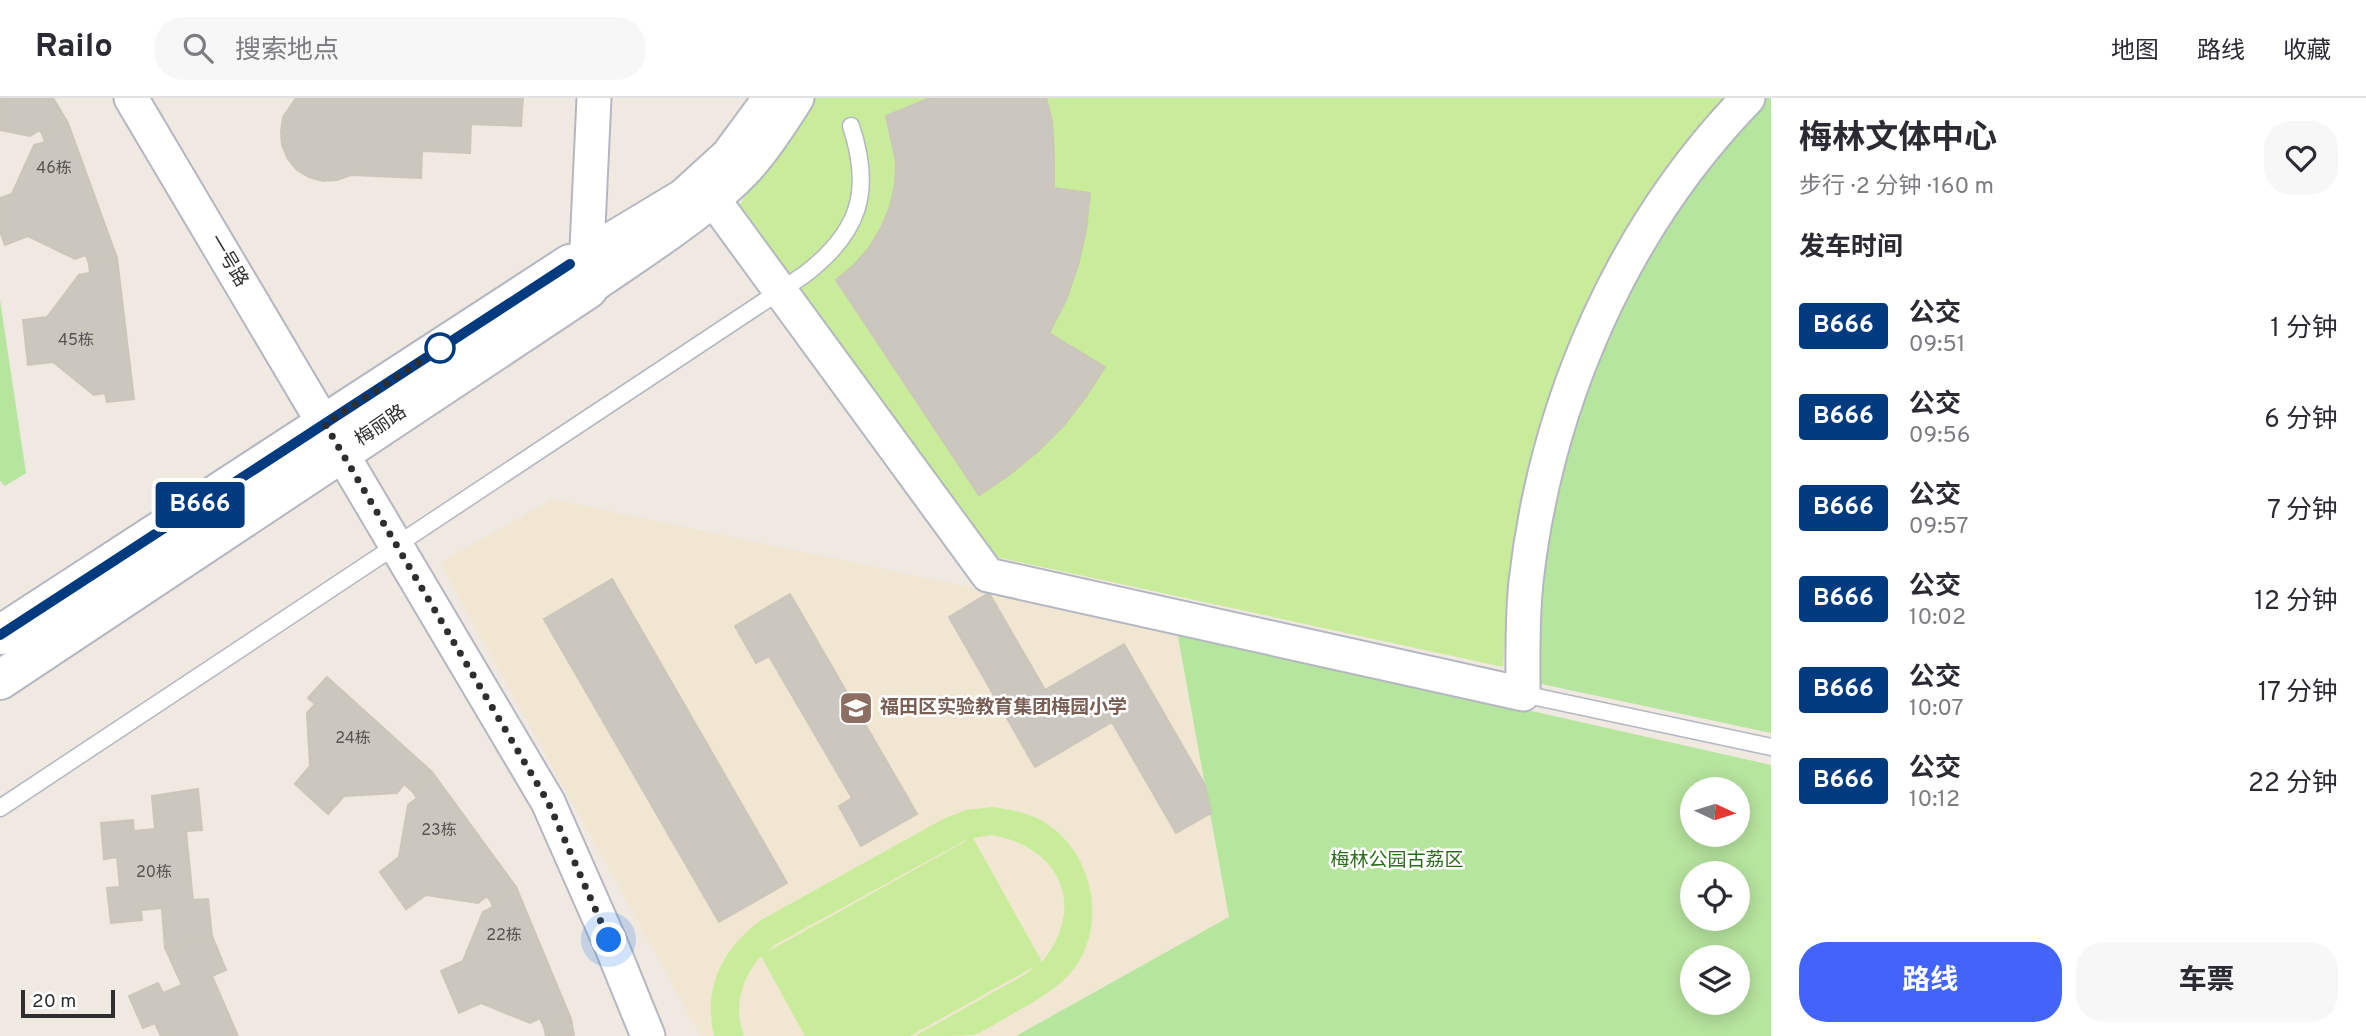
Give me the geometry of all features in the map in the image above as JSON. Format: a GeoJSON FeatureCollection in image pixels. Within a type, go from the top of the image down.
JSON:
{"type":"FeatureCollection","features":[{"type":"Feature","properties":{"kind":"street","name":"一号路"},"geometry":{"type":"LineString","coordinates":[[131,98],[548,802],[648,1036]]}},
{"type":"Feature","properties":{"kind":"street"},"geometry":{"type":"LineString","coordinates":[[581,269],[594,98]]}},
{"type":"Feature","properties":{"kind":"street"},"geometry":{"type":"LineString","coordinates":[[581,269],[700,182],[742,138],[770,98]]}},
{"type":"Feature","properties":{"kind":"street"},"geometry":{"type":"LineString","coordinates":[[581,269],[713,199],[755,159],[797,98]]}},
{"type":"Feature","properties":{"kind":"street"},"geometry":{"type":"LineString","coordinates":[[713,199],[988,575],[1523,694],[1525,597],[1533,532],[1550,454],[1573,379],[1616,282],[1642,236],[1702,149],[1748,98]]}},
{"type":"Feature","properties":{"kind":"street","name":"梅丽路"},"geometry":{"type":"LineString","coordinates":[[0,680],[334,438],[581,269]]}},
{"type":"Feature","properties":{"kind":"street","name":"梅丽路"},"geometry":{"type":"LineString","coordinates":[[0,635],[334,438]]}},
{"type":"Feature","properties":{"kind":"lane"},"geometry":{"type":"LineString","coordinates":[[0,808],[826,258],[845,236],[856,210],[861,181],[860,153],[851,126]]}},
{"type":"Feature","properties":{"kind":"lane"},"geometry":{"type":"LineString","coordinates":[[1523,694],[1771,747]]}},
{"type":"Feature","properties":{"kind":"shaded area","name":"福田区实验教育集团梅园小学"},"geometry":{"type":"Polygon","coordinates":[[[552,499],[1177,631],[1229,917],[1016,1036],[701,1036],[440,563],[552,499]]]}},
{"type":"Feature","properties":{"kind":"green space"},"geometry":{"type":"Polygon","coordinates":[[[807,98],[1740,98],[1533,459],[1512,562],[1503,667],[992,556],[737,209],[807,98]]]}},
{"type":"Feature","properties":{"kind":"green space"},"geometry":{"type":"Polygon","coordinates":[[[1760,98],[1771,98],[1771,733],[1532,682],[1533,629],[1555,473],[1629,277],[1760,98]]]}},
{"type":"Feature","properties":{"kind":"green space"},"geometry":{"type":"Polygon","coordinates":[[[0,300],[26,473],[5,486],[0,481],[0,300]]]}},
{"type":"Feature","properties":{"kind":"green space","name":"梅林公园古荔区"},"geometry":{"type":"Polygon","coordinates":[[[1177,631],[1771,765],[1771,1036],[1016,1036],[1229,917],[1177,631]]]}},
{"type":"Feature","properties":{"kind":"green space"},"geometry":{"type":"Polygon","coordinates":[[[993,807],[1019,812],[1044,822],[1060,834],[1073,849],[1083,867],[1092,905],[1087,945],[1071,973],[1033,1002],[974,1035],[915,1036],[1026,974],[1035,966],[910,1036],[805,1036],[761,956],[748,974],[741,994],[739,1015],[744,1036],[714,1036],[711,1001],[714,985],[726,957],[747,932],[761,920],[943,819],[966,810],[993,807]],[[992,835],[973,838],[1042,962],[1056,941],[1063,921],[1064,901],[1060,882],[1050,866],[1035,852],[1016,842],[992,835]],[[966,841],[776,944],[767,952],[966,841]]]}},
{"type":"Feature","properties":{"kind":"building"},"geometry":{"type":"Polygon","coordinates":[[[0,98],[53,98],[68,123],[43,136],[40,130],[30,136],[0,130],[0,98]]]}},
{"type":"Feature","properties":{"kind":"building"},"geometry":{"type":"Polygon","coordinates":[[[296,98],[523,98],[521,126],[471,124],[470,153],[422,151],[421,178],[351,175],[323,181],[297,170],[282,145],[283,117],[296,98]]]}},
{"type":"Feature","properties":{"kind":"building"},"geometry":{"type":"Polygon","coordinates":[[[930,98],[1046,98],[1052,121],[1054,188],[1090,193],[1086,230],[1078,265],[1066,300],[1049,333],[1105,367],[1063,426],[1009,475],[979,495],[836,280],[869,248],[890,207],[896,161],[886,116],[930,98]]]}},
{"type":"Feature","properties":{"kind":"building"},"geometry":{"type":"Polygon","coordinates":[[[68,123],[117,258],[89,264],[86,255],[75,259],[28,236],[5,245],[0,231],[0,198],[12,194],[34,145],[45,142],[43,136],[68,123]]]}},
{"type":"Feature","properties":{"kind":"building"},"geometry":{"type":"Polygon","coordinates":[[[117,258],[134,399],[107,402],[105,393],[94,395],[53,362],[28,365],[23,320],[47,317],[79,275],[90,273],[89,264],[117,258]]]}},
{"type":"Feature","properties":{"kind":"building"},"geometry":{"type":"Polygon","coordinates":[[[612,579],[787,883],[719,922],[544,619],[612,579]]]}},
{"type":"Feature","properties":{"kind":"building"},"geometry":{"type":"Polygon","coordinates":[[[989,593],[1045,690],[1124,644],[1205,785],[1211,813],[1176,833],[1112,722],[1035,767],[949,617],[989,593]]]}},
{"type":"Feature","properties":{"kind":"building"},"geometry":{"type":"Polygon","coordinates":[[[790,594],[917,814],[861,846],[839,806],[852,798],[769,656],[756,663],[735,626],[790,594]]]}},
{"type":"Feature","properties":{"kind":"building"},"geometry":{"type":"Polygon","coordinates":[[[327,677],[432,772],[412,791],[404,784],[397,793],[344,796],[328,814],[295,784],[310,766],[307,713],[315,704],[308,698],[327,677]]]}},
{"type":"Feature","properties":{"kind":"building"},"geometry":{"type":"Polygon","coordinates":[[[432,772],[516,887],[491,902],[487,896],[478,903],[426,895],[406,909],[380,872],[399,857],[408,805],[417,798],[412,791],[432,772]]]}},
{"type":"Feature","properties":{"kind":"building"},"geometry":{"type":"Polygon","coordinates":[[[198,789],[202,830],[186,831],[193,900],[208,899],[212,936],[165,948],[162,908],[141,910],[142,920],[111,923],[107,888],[120,887],[117,857],[104,859],[101,823],[133,820],[134,831],[155,829],[152,796],[198,789]]]}},
{"type":"Feature","properties":{"kind":"building"},"geometry":{"type":"Polygon","coordinates":[[[516,887],[571,1019],[544,1027],[540,1018],[530,1023],[481,1003],[459,1013],[441,971],[463,961],[483,912],[493,907],[491,902],[516,887]]]}},
{"type":"Feature","properties":{"kind":"building"},"geometry":{"type":"Polygon","coordinates":[[[212,936],[226,970],[212,976],[238,1036],[161,1036],[155,1023],[143,1028],[129,996],[158,983],[163,993],[182,985],[165,948],[212,936]]]}},
{"type":"Feature","properties":{"kind":"building"},"geometry":{"type":"Polygon","coordinates":[[[571,1019],[574,1036],[546,1036],[544,1027],[571,1019]]]}},
{"type":"Feature","properties":{"kind":"bus line","name":"B666"},"geometry":{"type":"LineString","coordinates":[[0,635],[570,264]]}},
{"type":"Feature","properties":{"kind":"place","name":"福田区实验教育集团梅园小学"},"geometry":{"type":"Point","coordinates":[856,708]}},
{"type":"Feature","properties":{"kind":"route"},"geometry":{"type":"LineString","coordinates":[[440,348],[445,345],[325,424],[548,802],[609,940]]}}]}
